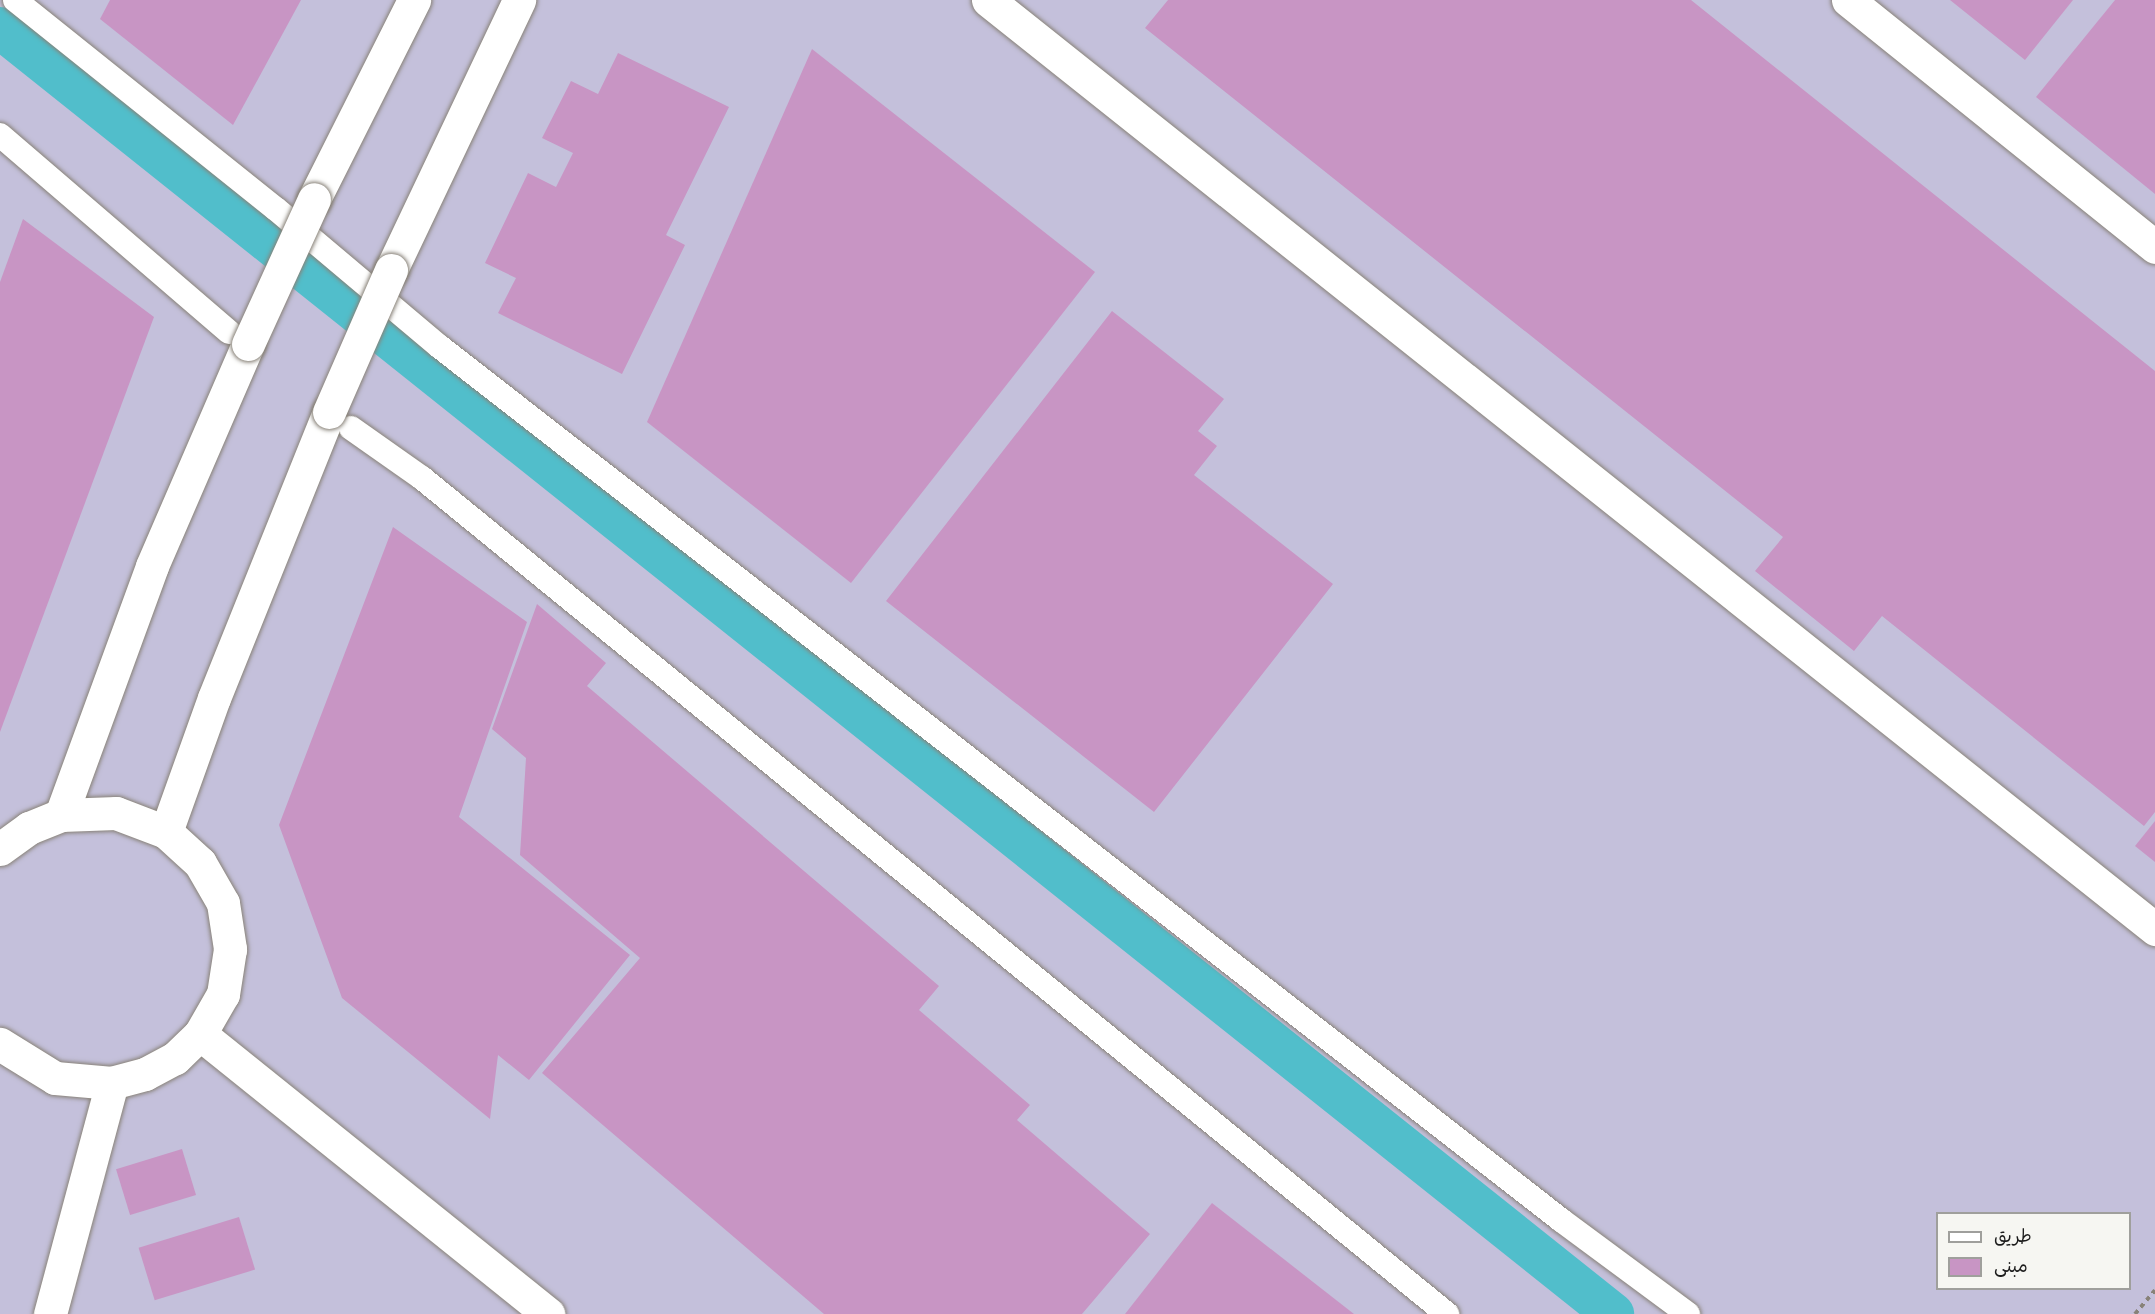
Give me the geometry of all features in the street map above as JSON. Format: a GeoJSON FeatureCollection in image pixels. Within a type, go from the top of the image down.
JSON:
{"type":"FeatureCollection","features":[{"type":"Feature","properties":{"kind":"street"},"geometry":{"type":"LineString","coordinates":[[61,815],[239,338],[314,199],[414,0]]}},
{"type":"Feature","properties":{"kind":"street"},"geometry":{"type":"LineString","coordinates":[[166,832],[214,698],[340,420],[391,270],[519,0]]}},
{"type":"Feature","properties":{"kind":"street"},"geometry":{"type":"LineString","coordinates":[[988,0],[2155,929]]}},
{"type":"Feature","properties":{"kind":"street"},"geometry":{"type":"LineString","coordinates":[[1848,0],[2155,247]]}},
{"type":"Feature","properties":{"kind":"street"},"geometry":{"type":"LineString","coordinates":[[0,849],[28,828],[61,815],[116,813],[166,832],[200,863],[223,903],[231,949],[223,994],[200,1034],[175,1058],[145,1074],[112,1083],[55,1078],[1,1054]]}},
{"type":"Feature","properties":{"kind":"street"},"geometry":{"type":"LineString","coordinates":[[200,1034],[548,1314]]}},
{"type":"Feature","properties":{"kind":"street"},"geometry":{"type":"LineString","coordinates":[[50,1314],[112,1083]]}},
{"type":"Feature","properties":{"kind":"lane"},"geometry":{"type":"LineString","coordinates":[[15,0],[276,209],[450,354],[1561,1220],[1688,1314]]}},
{"type":"Feature","properties":{"kind":"lane"},"geometry":{"type":"LineString","coordinates":[[0,135],[239,338]]}},
{"type":"Feature","properties":{"kind":"lane"},"geometry":{"type":"LineString","coordinates":[[340,420],[422,478],[1448,1314]]}},
{"type":"Feature","properties":{"kind":"path"},"geometry":{"type":"LineString","coordinates":[[2135,1314],[2155,1290]]}},
{"type":"Feature","properties":{"kind":"shaded area"},"geometry":{"type":"Polygon","coordinates":[[[0,0],[2155,0],[2155,1314],[0,1314],[0,0]]]}},
{"type":"Feature","properties":{"kind":"building"},"geometry":{"type":"Polygon","coordinates":[[[110,0],[301,0],[233,125],[100,19],[110,0]]]}},
{"type":"Feature","properties":{"kind":"building"},"geometry":{"type":"Polygon","coordinates":[[[1168,0],[1691,0],[2155,371],[2155,812],[2144,826],[1882,616],[1854,651],[1755,571],[1783,537],[1145,28],[1168,0]]]}},
{"type":"Feature","properties":{"kind":"building"},"geometry":{"type":"Polygon","coordinates":[[[1950,0],[2073,0],[2025,60],[1950,0]]]}},
{"type":"Feature","properties":{"kind":"building"},"geometry":{"type":"Polygon","coordinates":[[[2115,0],[2155,0],[2155,194],[2036,97],[2115,0]]]}},
{"type":"Feature","properties":{"kind":"building"},"geometry":{"type":"Polygon","coordinates":[[[812,49],[1095,272],[851,583],[647,422],[812,49]]]}},
{"type":"Feature","properties":{"kind":"building"},"geometry":{"type":"Polygon","coordinates":[[[618,53],[729,107],[666,235],[685,245],[622,374],[498,313],[516,278],[485,263],[528,173],[556,187],[573,153],[542,138],[571,81],[598,94],[618,53]]]}},
{"type":"Feature","properties":{"kind":"building"},"geometry":{"type":"Polygon","coordinates":[[[23,219],[154,317],[0,732],[0,282],[23,219]]]}},
{"type":"Feature","properties":{"kind":"building"},"geometry":{"type":"Polygon","coordinates":[[[1112,311],[1224,399],[1198,431],[1217,446],[1194,475],[1333,584],[1154,812],[886,601],[1112,311]]]}},
{"type":"Feature","properties":{"kind":"building"},"geometry":{"type":"Polygon","coordinates":[[[393,527],[527,622],[459,817],[630,955],[529,1080],[498,1055],[490,1119],[342,998],[279,825],[393,527]]]}},
{"type":"Feature","properties":{"kind":"building"},"geometry":{"type":"Polygon","coordinates":[[[537,604],[606,663],[587,686],[939,986],[919,1010],[1030,1105],[1017,1120],[1150,1234],[1082,1314],[824,1314],[542,1073],[640,958],[520,855],[526,758],[492,729],[537,604]]]}},
{"type":"Feature","properties":{"kind":"building"},"geometry":{"type":"Polygon","coordinates":[[[2155,821],[2155,862],[2135,846],[2155,821]]]}},
{"type":"Feature","properties":{"kind":"building"},"geometry":{"type":"Polygon","coordinates":[[[182,1149],[196,1195],[130,1215],[116,1169],[182,1149]]]}},
{"type":"Feature","properties":{"kind":"building"},"geometry":{"type":"Polygon","coordinates":[[[1212,1203],[1354,1314],[1125,1314],[1212,1203]]]}},
{"type":"Feature","properties":{"kind":"building"},"geometry":{"type":"Polygon","coordinates":[[[239,1217],[255,1270],[155,1300],[139,1248],[239,1217]]]}},
{"type":"Feature","properties":{"kind":"waterway"},"geometry":{"type":"LineString","coordinates":[[0,28],[1613,1314]]}}]}
